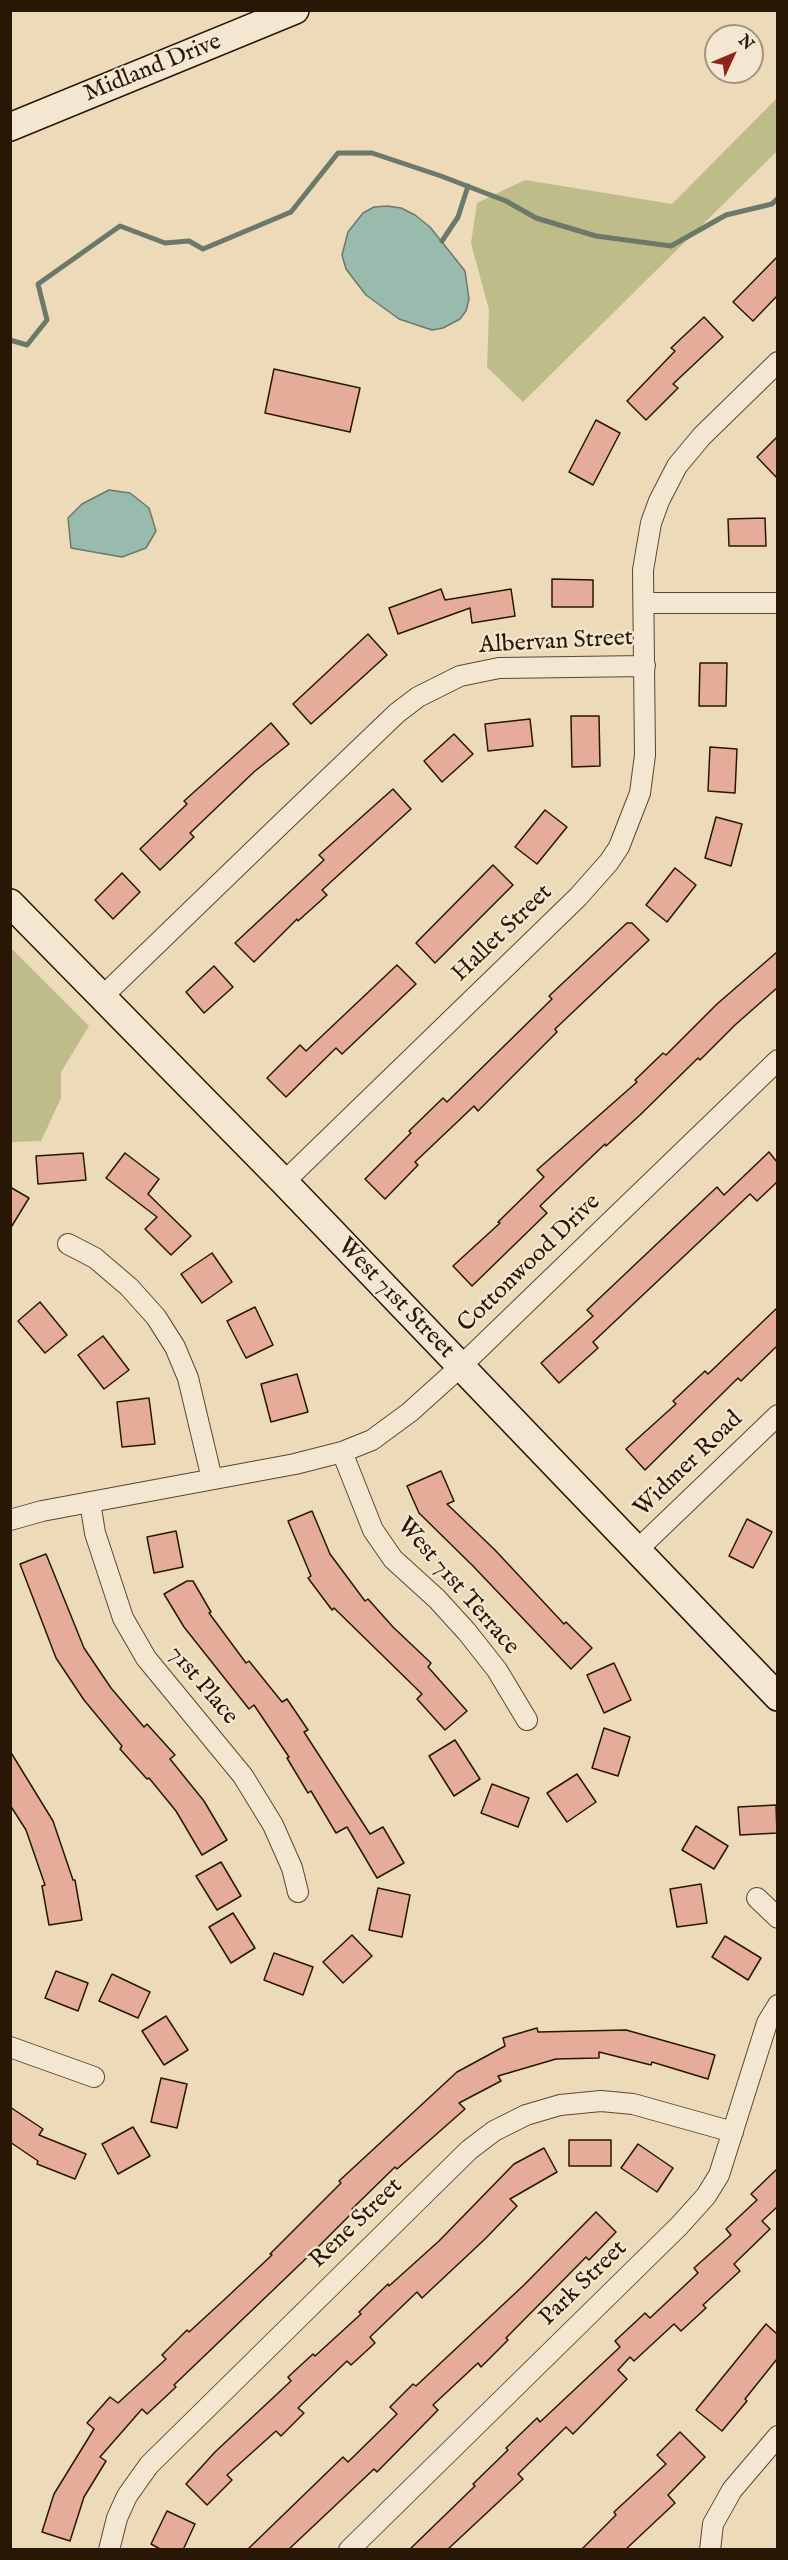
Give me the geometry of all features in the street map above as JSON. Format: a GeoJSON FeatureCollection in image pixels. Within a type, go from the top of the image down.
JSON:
{"type":"FeatureCollection","features":[{"type":"Feature","properties":{"kind":"street","name":"Midland Drive"},"geometry":{"type":"LineString","coordinates":[[10,127],[295,10]]}},
{"type":"Feature","properties":{"kind":"street","name":"Albervan Street"},"geometry":{"type":"LineString","coordinates":[[103,996],[280,825],[398,713],[418,697],[460,676],[499,668],[645,666],[643,570],[647,541],[659,501],[667,483],[702,436],[777,362]]}},
{"type":"Feature","properties":{"kind":"street"},"geometry":{"type":"LineString","coordinates":[[644,603],[777,603]]}},
{"type":"Feature","properties":{"kind":"street","name":"Hallet Street"},"geometry":{"type":"LineString","coordinates":[[284,1182],[578,897],[609,862],[627,830],[640,793],[645,755],[645,666]]}},
{"type":"Feature","properties":{"kind":"street","name":"West 71st Street"},"geometry":{"type":"LineString","coordinates":[[10,903],[284,1182],[777,1697]]}},
{"type":"Feature","properties":{"kind":"street","name":"Cottonwood Drive"},"geometry":{"type":"LineString","coordinates":[[10,1520],[42,1511],[295,1464],[342,1452],[372,1440],[410,1412],[460,1367],[777,1060]]}},
{"type":"Feature","properties":{"kind":"street"},"geometry":{"type":"LineString","coordinates":[[68,1244],[95,1258],[129,1287],[156,1317],[175,1347],[188,1378],[212,1479]]}},
{"type":"Feature","properties":{"kind":"street","name":"Widmer Road"},"geometry":{"type":"LineString","coordinates":[[636,1551],[777,1415]]}},
{"type":"Feature","properties":{"kind":"street","name":"West 71st Terrace"},"geometry":{"type":"LineString","coordinates":[[342,1452],[373,1530],[393,1559],[437,1599],[467,1632],[497,1670],[527,1720]]}},
{"type":"Feature","properties":{"kind":"street","name":"71st Place"},"geometry":{"type":"LineString","coordinates":[[90,1502],[95,1533],[123,1618],[146,1658],[243,1776],[273,1825],[292,1868],[298,1892]]}},
{"type":"Feature","properties":{"kind":"street"},"geometry":{"type":"LineString","coordinates":[[757,1898],[777,1918]]}},
{"type":"Feature","properties":{"kind":"street","name":"Park Street"},"geometry":{"type":"LineString","coordinates":[[349,2550],[679,2226],[706,2196],[718,2175],[767,2023],[777,2005]]}},
{"type":"Feature","properties":{"kind":"street"},"geometry":{"type":"LineString","coordinates":[[10,2047],[94,2077]]}},
{"type":"Feature","properties":{"kind":"street","name":"Rene Street"},"geometry":{"type":"LineString","coordinates":[[109,2550],[117,2518],[127,2496],[149,2465],[461,2158],[494,2131],[526,2115],[560,2105],[601,2101],[633,2104],[733,2132]]}},
{"type":"Feature","properties":{"kind":"street"},"geometry":{"type":"LineString","coordinates":[[710,2550],[713,2524],[732,2490],[777,2436]]}},
{"type":"Feature","properties":{"kind":"shaded area"},"geometry":{"type":"Polygon","coordinates":[[[777,98],[777,151],[523,402],[487,367],[489,310],[471,243],[477,203],[525,180],[672,204],[777,98]]]}},
{"type":"Feature","properties":{"kind":"shaded area"},"geometry":{"type":"Polygon","coordinates":[[[374,207],[401,208],[415,215],[430,227],[465,271],[469,299],[466,311],[460,319],[443,328],[432,330],[399,319],[366,295],[346,269],[342,255],[348,232],[363,213],[374,207]]]}},
{"type":"Feature","properties":{"kind":"shaded area"},"geometry":{"type":"Polygon","coordinates":[[[109,490],[130,493],[149,508],[156,531],[146,548],[122,557],[71,548],[68,518],[82,504],[109,490]]]}},
{"type":"Feature","properties":{"kind":"shaded area"},"geometry":{"type":"Polygon","coordinates":[[[10,947],[89,1026],[61,1072],[61,1098],[41,1141],[11,1142],[10,947]]]}},
{"type":"Feature","properties":{"kind":"building"},"geometry":{"type":"Polygon","coordinates":[[[777,257],[777,296],[753,321],[733,302],[777,257]]]}},
{"type":"Feature","properties":{"kind":"building"},"geometry":{"type":"Polygon","coordinates":[[[704,317],[723,337],[673,384],[678,388],[646,420],[627,401],[675,351],[671,348],[704,317]]]}},
{"type":"Feature","properties":{"kind":"building"},"geometry":{"type":"Polygon","coordinates":[[[274,369],[360,388],[350,432],[265,413],[274,369]]]}},
{"type":"Feature","properties":{"kind":"building"},"geometry":{"type":"Polygon","coordinates":[[[596,420],[620,433],[593,485],[569,472],[596,420]]]}},
{"type":"Feature","properties":{"kind":"building"},"geometry":{"type":"Polygon","coordinates":[[[777,437],[777,478],[757,457],[777,437]]]}},
{"type":"Feature","properties":{"kind":"building"},"geometry":{"type":"Polygon","coordinates":[[[765,518],[766,546],[729,546],[728,519],[765,518]]]}},
{"type":"Feature","properties":{"kind":"building"},"geometry":{"type":"Polygon","coordinates":[[[552,579],[593,580],[593,607],[552,607],[552,579]]]}},
{"type":"Feature","properties":{"kind":"building"},"geometry":{"type":"Polygon","coordinates":[[[441,589],[445,600],[511,589],[515,616],[472,623],[470,608],[398,634],[389,608],[441,589]]]}},
{"type":"Feature","properties":{"kind":"building"},"geometry":{"type":"Polygon","coordinates":[[[368,634],[387,655],[311,724],[293,704],[368,634]]]}},
{"type":"Feature","properties":{"kind":"building"},"geometry":{"type":"Polygon","coordinates":[[[700,663],[727,663],[726,706],[699,706],[700,663]]]}},
{"type":"Feature","properties":{"kind":"building"},"geometry":{"type":"Polygon","coordinates":[[[571,716],[599,716],[600,766],[572,767],[571,716]]]}},
{"type":"Feature","properties":{"kind":"building"},"geometry":{"type":"Polygon","coordinates":[[[530,719],[533,746],[488,751],[485,724],[530,719]]]}},
{"type":"Feature","properties":{"kind":"building"},"geometry":{"type":"Polygon","coordinates":[[[271,723],[289,744],[255,771],[190,833],[194,837],[160,870],[140,849],[187,804],[184,801],[271,723]]]}},
{"type":"Feature","properties":{"kind":"building"},"geometry":{"type":"Polygon","coordinates":[[[454,734],[473,754],[442,782],[424,761],[454,734]]]}},
{"type":"Feature","properties":{"kind":"building"},"geometry":{"type":"Polygon","coordinates":[[[710,747],[737,749],[735,793],[708,791],[710,747]]]}},
{"type":"Feature","properties":{"kind":"building"},"geometry":{"type":"Polygon","coordinates":[[[393,789],[411,809],[322,890],[327,895],[298,921],[297,919],[254,962],[235,943],[324,860],[319,855],[393,789]]]}},
{"type":"Feature","properties":{"kind":"building"},"geometry":{"type":"Polygon","coordinates":[[[545,810],[567,827],[537,864],[515,847],[545,810]]]}},
{"type":"Feature","properties":{"kind":"building"},"geometry":{"type":"Polygon","coordinates":[[[716,817],[742,824],[731,866],[705,858],[716,817]]]}},
{"type":"Feature","properties":{"kind":"building"},"geometry":{"type":"Polygon","coordinates":[[[493,865],[513,885],[435,963],[416,943],[493,865]]]}},
{"type":"Feature","properties":{"kind":"building"},"geometry":{"type":"Polygon","coordinates":[[[675,868],[696,885],[667,922],[646,905],[675,868]]]}},
{"type":"Feature","properties":{"kind":"building"},"geometry":{"type":"Polygon","coordinates":[[[122,873],[140,892],[113,919],[95,900],[122,873]]]}},
{"type":"Feature","properties":{"kind":"building"},"geometry":{"type":"Polygon","coordinates":[[[627,923],[632,923],[649,940],[555,1029],[557,1032],[478,1111],[474,1106],[415,1162],[418,1165],[385,1199],[365,1179],[411,1133],[409,1131],[443,1098],[447,1102],[552,999],[549,996],[627,923]]]}},
{"type":"Feature","properties":{"kind":"building"},"geometry":{"type":"Polygon","coordinates":[[[777,952],[777,988],[700,1060],[698,1058],[640,1115],[606,1146],[605,1144],[540,1206],[547,1213],[472,1286],[453,1266],[500,1223],[498,1222],[544,1177],[537,1170],[637,1082],[635,1080],[663,1053],[666,1055],[717,1004],[777,952]]]}},
{"type":"Feature","properties":{"kind":"building"},"geometry":{"type":"Polygon","coordinates":[[[397,965],[416,984],[342,1054],[336,1048],[286,1097],[267,1078],[300,1045],[306,1051],[397,965]]]}},
{"type":"Feature","properties":{"kind":"building"},"geometry":{"type":"Polygon","coordinates":[[[214,966],[233,987],[204,1013],[186,992],[214,966]]]}},
{"type":"Feature","properties":{"kind":"building"},"geometry":{"type":"Polygon","coordinates":[[[769,1152],[777,1162],[777,1182],[757,1201],[750,1194],[593,1342],[598,1348],[559,1383],[541,1363],[593,1316],[587,1310],[717,1187],[724,1195],[769,1152]]]}},
{"type":"Feature","properties":{"kind":"building"},"geometry":{"type":"Polygon","coordinates":[[[83,1153],[86,1180],[38,1184],[36,1156],[83,1153]]]}},
{"type":"Feature","properties":{"kind":"building"},"geometry":{"type":"Polygon","coordinates":[[[125,1153],[159,1179],[148,1194],[191,1236],[171,1255],[145,1229],[157,1217],[106,1178],[125,1153]]]}},
{"type":"Feature","properties":{"kind":"building"},"geometry":{"type":"Polygon","coordinates":[[[10,1187],[29,1198],[10,1229],[10,1187]]]}},
{"type":"Feature","properties":{"kind":"building"},"geometry":{"type":"Polygon","coordinates":[[[212,1253],[232,1282],[202,1303],[181,1274],[212,1253]]]}},
{"type":"Feature","properties":{"kind":"building"},"geometry":{"type":"Polygon","coordinates":[[[40,1302],[67,1335],[45,1353],[18,1321],[40,1302]]]}},
{"type":"Feature","properties":{"kind":"building"},"geometry":{"type":"Polygon","coordinates":[[[255,1307],[273,1345],[246,1358],[227,1321],[255,1307]]]}},
{"type":"Feature","properties":{"kind":"building"},"geometry":{"type":"Polygon","coordinates":[[[777,1308],[777,1346],[741,1381],[738,1378],[645,1470],[626,1449],[676,1404],[673,1401],[705,1371],[708,1374],[777,1308]]]}},
{"type":"Feature","properties":{"kind":"building"},"geometry":{"type":"Polygon","coordinates":[[[103,1336],[129,1370],[104,1389],[78,1355],[103,1336]]]}},
{"type":"Feature","properties":{"kind":"building"},"geometry":{"type":"Polygon","coordinates":[[[297,1374],[308,1412],[271,1422],[261,1384],[297,1374]]]}},
{"type":"Feature","properties":{"kind":"building"},"geometry":{"type":"Polygon","coordinates":[[[149,1398],[155,1444],[122,1447],[117,1402],[149,1398]]]}},
{"type":"Feature","properties":{"kind":"building"},"geometry":{"type":"Polygon","coordinates":[[[441,1471],[454,1501],[447,1504],[495,1550],[564,1624],[566,1622],[592,1648],[571,1669],[419,1513],[407,1486],[441,1471]]]}},
{"type":"Feature","properties":{"kind":"building"},"geometry":{"type":"Polygon","coordinates":[[[312,1511],[330,1554],[365,1601],[368,1599],[393,1627],[431,1663],[428,1667],[467,1711],[445,1730],[417,1699],[422,1694],[334,1608],[332,1610],[308,1578],[311,1576],[288,1521],[312,1511]]]}},
{"type":"Feature","properties":{"kind":"building"},"geometry":{"type":"Polygon","coordinates":[[[747,1519],[772,1532],[753,1568],[729,1556],[747,1519]]]}},
{"type":"Feature","properties":{"kind":"building"},"geometry":{"type":"Polygon","coordinates":[[[176,1531],[183,1567],[154,1573],[147,1537],[176,1531]]]}},
{"type":"Feature","properties":{"kind":"building"},"geometry":{"type":"Polygon","coordinates":[[[46,1554],[84,1648],[111,1688],[144,1727],[147,1724],[175,1755],[170,1759],[204,1801],[227,1840],[202,1855],[176,1811],[149,1778],[147,1779],[120,1749],[122,1746],[84,1700],[56,1658],[20,1564],[46,1554]]]}},
{"type":"Feature","properties":{"kind":"building"},"geometry":{"type":"Polygon","coordinates":[[[187,1581],[193,1581],[211,1612],[209,1613],[246,1663],[249,1661],[282,1702],[287,1699],[308,1730],[304,1732],[370,1834],[383,1827],[404,1863],[377,1878],[347,1827],[336,1833],[311,1791],[308,1793],[287,1758],[289,1757],[254,1705],[249,1709],[184,1627],[164,1594],[187,1581]]]}},
{"type":"Feature","properties":{"kind":"building"},"geometry":{"type":"Polygon","coordinates":[[[614,1663],[631,1700],[604,1713],[587,1675],[614,1663]]]}},
{"type":"Feature","properties":{"kind":"building"},"geometry":{"type":"Polygon","coordinates":[[[604,1728],[630,1737],[618,1776],[592,1768],[604,1728]]]}},
{"type":"Feature","properties":{"kind":"building"},"geometry":{"type":"Polygon","coordinates":[[[455,1740],[480,1779],[454,1796],[429,1756],[455,1740]]]}},
{"type":"Feature","properties":{"kind":"building"},"geometry":{"type":"Polygon","coordinates":[[[10,1751],[53,1821],[73,1880],[75,1880],[82,1920],[49,1925],[42,1886],[45,1885],[26,1830],[10,1805],[10,1751]]]}},
{"type":"Feature","properties":{"kind":"building"},"geometry":{"type":"Polygon","coordinates":[[[577,1774],[596,1802],[567,1822],[547,1793],[577,1774]]]}},
{"type":"Feature","properties":{"kind":"building"},"geometry":{"type":"Polygon","coordinates":[[[492,1784],[529,1798],[518,1827],[481,1813],[492,1784]]]}},
{"type":"Feature","properties":{"kind":"building"},"geometry":{"type":"Polygon","coordinates":[[[776,1805],[777,1833],[740,1835],[738,1807],[776,1805]]]}},
{"type":"Feature","properties":{"kind":"building"},"geometry":{"type":"Polygon","coordinates":[[[696,1826],[728,1846],[714,1869],[682,1850],[696,1826]]]}},
{"type":"Feature","properties":{"kind":"building"},"geometry":{"type":"Polygon","coordinates":[[[221,1862],[241,1896],[217,1910],[196,1876],[221,1862]]]}},
{"type":"Feature","properties":{"kind":"building"},"geometry":{"type":"Polygon","coordinates":[[[701,1884],[707,1923],[677,1927],[670,1889],[701,1884]]]}},
{"type":"Feature","properties":{"kind":"building"},"geometry":{"type":"Polygon","coordinates":[[[378,1888],[410,1895],[402,1937],[369,1930],[378,1888]]]}},
{"type":"Feature","properties":{"kind":"building"},"geometry":{"type":"Polygon","coordinates":[[[233,1913],[255,1948],[231,1963],[209,1927],[233,1913]]]}},
{"type":"Feature","properties":{"kind":"building"},"geometry":{"type":"Polygon","coordinates":[[[352,1935],[372,1956],[343,1983],[323,1962],[352,1935]]]}},
{"type":"Feature","properties":{"kind":"building"},"geometry":{"type":"Polygon","coordinates":[[[725,1936],[761,1958],[748,1980],[712,1957],[725,1936]]]}},
{"type":"Feature","properties":{"kind":"building"},"geometry":{"type":"Polygon","coordinates":[[[274,1953],[313,1967],[303,1995],[264,1980],[274,1953]]]}},
{"type":"Feature","properties":{"kind":"building"},"geometry":{"type":"Polygon","coordinates":[[[56,1971],[88,1983],[78,2011],[45,1998],[56,1971]]]}},
{"type":"Feature","properties":{"kind":"building"},"geometry":{"type":"Polygon","coordinates":[[[112,1974],[150,1992],[138,2018],[99,2001],[112,1974]]]}},
{"type":"Feature","properties":{"kind":"building"},"geometry":{"type":"Polygon","coordinates":[[[166,2016],[188,2050],[164,2065],[142,2031],[166,2016]]]}},
{"type":"Feature","properties":{"kind":"building"},"geometry":{"type":"Polygon","coordinates":[[[537,2028],[538,2032],[626,2030],[715,2055],[708,2079],[652,2062],[651,2065],[599,2052],[599,2058],[556,2059],[498,2076],[501,2081],[459,2103],[465,2109],[397,2169],[395,2167],[352,2209],[354,2211],[318,2247],[174,2385],[176,2387],[147,2414],[142,2409],[100,2457],[106,2461],[84,2497],[70,2541],[42,2532],[54,2494],[94,2429],[87,2423],[110,2397],[118,2403],[166,2359],[162,2355],[187,2330],[189,2332],[272,2255],[270,2254],[341,2183],[339,2181],[457,2072],[505,2046],[503,2038],[537,2028]]]}},
{"type":"Feature","properties":{"kind":"building"},"geometry":{"type":"Polygon","coordinates":[[[161,2078],[187,2084],[177,2128],[151,2122],[161,2078]]]}},
{"type":"Feature","properties":{"kind":"building"},"geometry":{"type":"Polygon","coordinates":[[[10,2107],[43,2129],[39,2135],[86,2154],[75,2179],[37,2164],[38,2161],[10,2142],[10,2107]]]}},
{"type":"Feature","properties":{"kind":"building"},"geometry":{"type":"Polygon","coordinates":[[[133,2127],[150,2156],[118,2174],[102,2144],[133,2127]]]}},
{"type":"Feature","properties":{"kind":"building"},"geometry":{"type":"Polygon","coordinates":[[[569,2140],[611,2140],[611,2166],[569,2166],[569,2140]]]}},
{"type":"Feature","properties":{"kind":"building"},"geometry":{"type":"Polygon","coordinates":[[[638,2144],[673,2168],[657,2192],[621,2168],[638,2144]]]}},
{"type":"Feature","properties":{"kind":"building"},"geometry":{"type":"Polygon","coordinates":[[[544,2148],[557,2172],[510,2199],[517,2206],[422,2298],[417,2292],[370,2337],[375,2343],[351,2365],[347,2361],[298,2408],[304,2413],[281,2436],[276,2431],[227,2475],[232,2480],[207,2505],[186,2484],[215,2452],[291,2381],[288,2377],[313,2354],[315,2356],[361,2314],[359,2312],[388,2284],[389,2286],[439,2241],[514,2164],[544,2148]]]}},
{"type":"Feature","properties":{"kind":"building"},"geometry":{"type":"Polygon","coordinates":[[[777,2169],[777,2207],[762,2221],[770,2229],[734,2264],[740,2271],[703,2305],[706,2308],[681,2331],[674,2324],[634,2361],[630,2357],[618,2370],[627,2379],[573,2434],[566,2427],[518,2474],[523,2479],[447,2550],[409,2550],[475,2486],[473,2484],[537,2418],[540,2422],[620,2347],[615,2341],[645,2313],[650,2318],[698,2273],[694,2268],[731,2235],[726,2229],[757,2200],[751,2194],[777,2169]]]}},
{"type":"Feature","properties":{"kind":"building"},"geometry":{"type":"Polygon","coordinates":[[[596,2212],[616,2232],[589,2260],[586,2257],[506,2338],[508,2340],[481,2367],[478,2363],[433,2405],[438,2410],[377,2472],[374,2469],[288,2550],[247,2550],[343,2457],[348,2462],[397,2414],[390,2407],[413,2384],[416,2386],[524,2285],[596,2212]]]}},
{"type":"Feature","properties":{"kind":"building"},"geometry":{"type":"Polygon","coordinates":[[[766,2324],[777,2334],[777,2359],[722,2431],[696,2410],[766,2324]]]}},
{"type":"Feature","properties":{"kind":"building"},"geometry":{"type":"Polygon","coordinates":[[[680,2432],[705,2457],[668,2495],[675,2503],[625,2550],[581,2550],[616,2515],[614,2512],[666,2464],[657,2455],[680,2432]]]}},
{"type":"Feature","properties":{"kind":"building"},"geometry":{"type":"Polygon","coordinates":[[[167,2511],[195,2524],[183,2550],[162,2550],[151,2544],[167,2511]]]}},
{"type":"Feature","properties":{"kind":"waterway"},"geometry":{"type":"LineString","coordinates":[[10,340],[27,345],[47,320],[38,284],[120,226],[165,243],[189,241],[203,249],[291,212],[338,153],[372,153],[506,201],[536,218],[596,236],[671,246],[726,215],[772,204],[778,198]]}},
{"type":"Feature","properties":{"kind":"waterway"},"geometry":{"type":"LineString","coordinates":[[442,241],[458,217],[468,186]]}}]}
